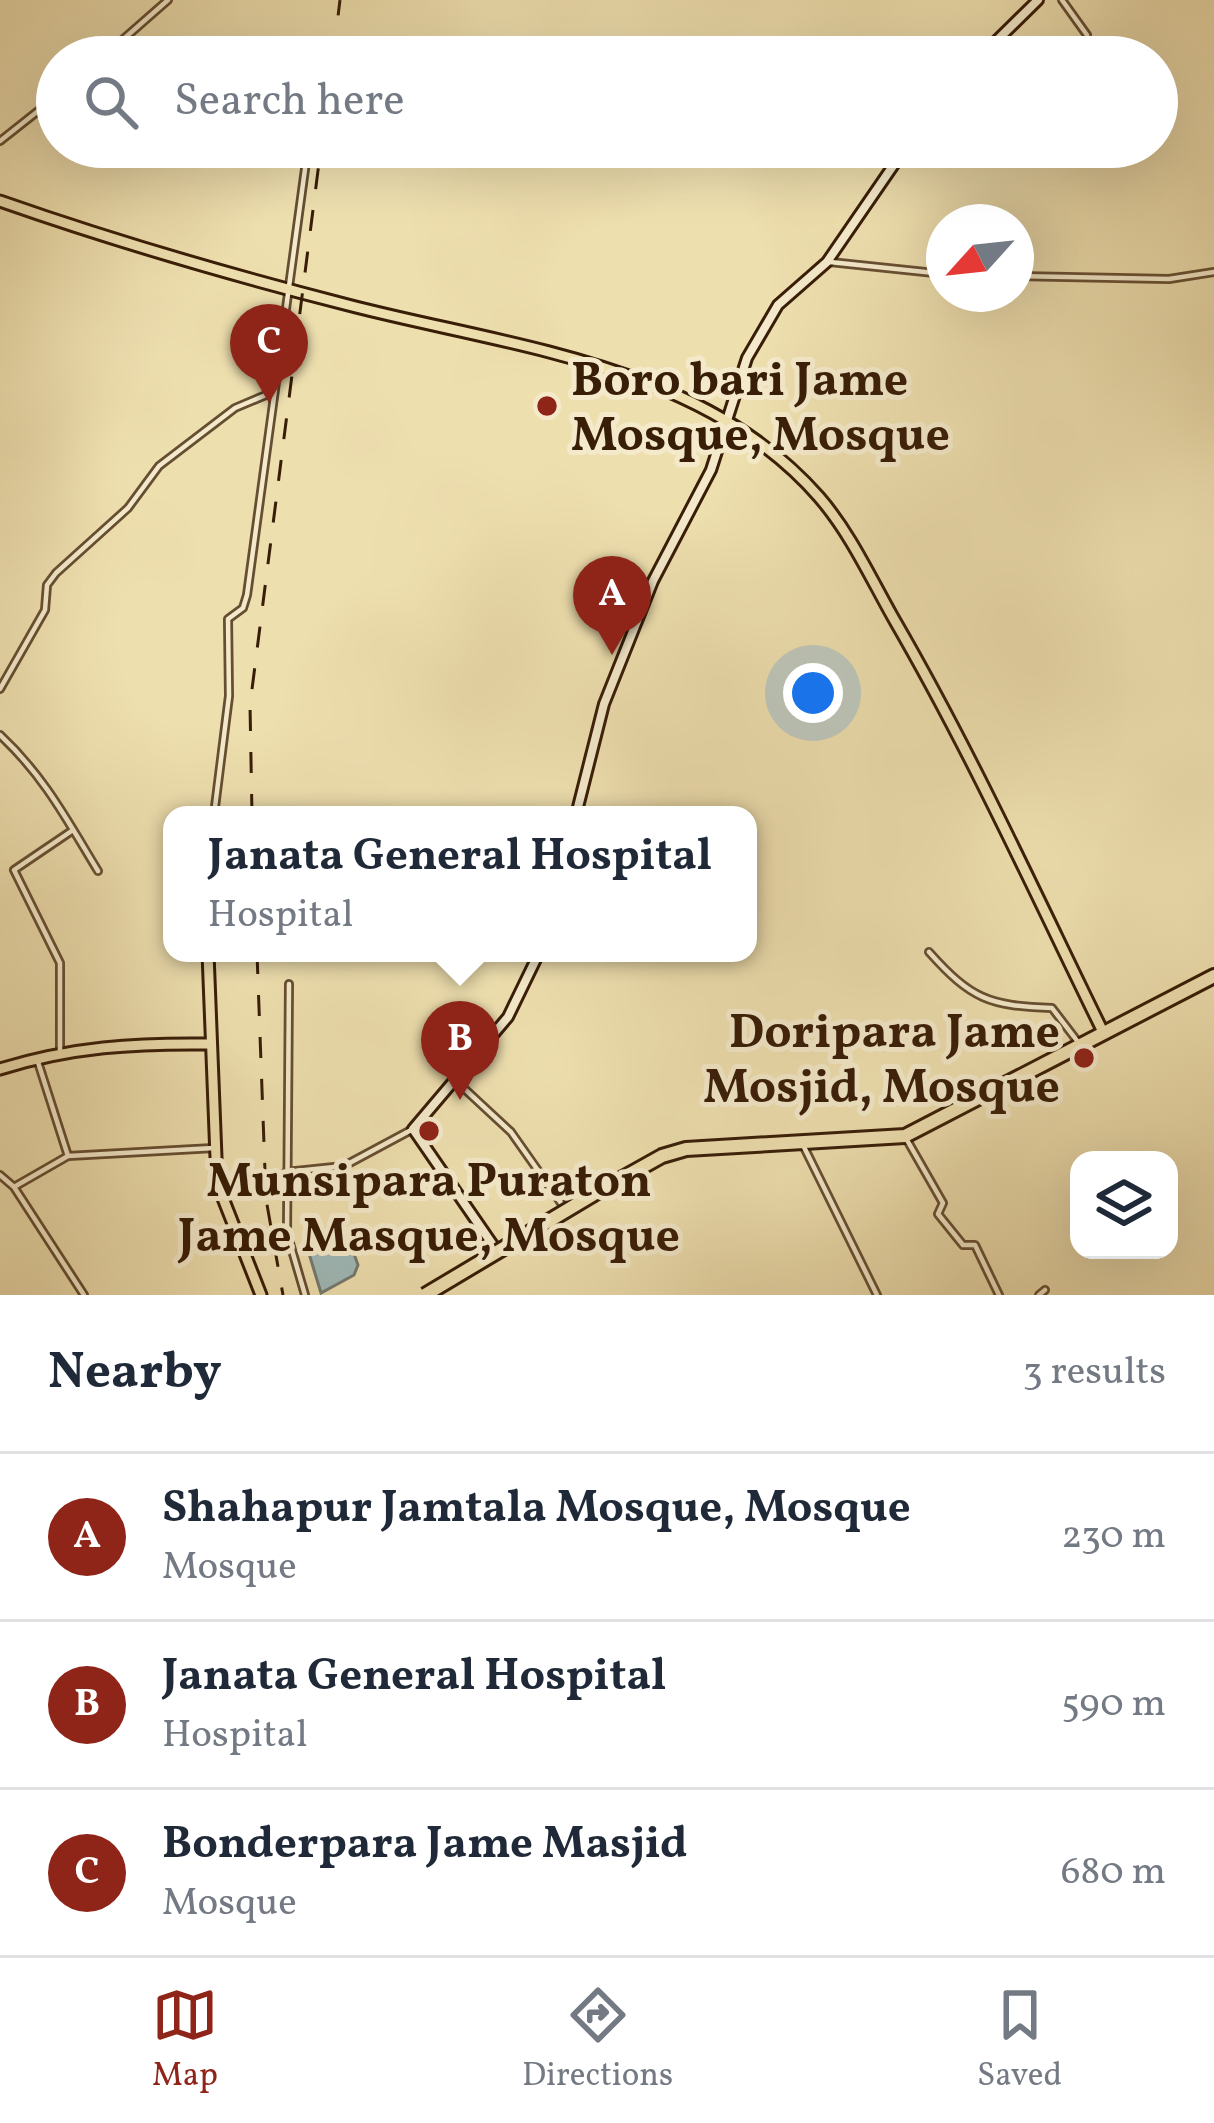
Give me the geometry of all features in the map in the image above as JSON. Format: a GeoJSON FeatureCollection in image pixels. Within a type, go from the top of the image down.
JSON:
{"type":"FeatureCollection","features":[{"type":"Feature","properties":{"kind":"highway"},"geometry":{"type":"LineString","coordinates":[[424,1295],[594,1194],[686,1149],[905,1136],[1214,976]]}},
{"type":"Feature","properties":{"kind":"main road"},"geometry":{"type":"LineString","coordinates":[[1001,36],[1038,0]]}},
{"type":"Feature","properties":{"kind":"main road"},"geometry":{"type":"LineString","coordinates":[[578,806],[604,704],[653,580],[711,470],[747,358],[778,305],[827,262],[892,168]]}},
{"type":"Feature","properties":{"kind":"main road"},"geometry":{"type":"LineString","coordinates":[[0,201],[290,290],[607,368],[670,391],[727,421],[818,496],[853,544],[937,692],[1104,1034]]}},
{"type":"Feature","properties":{"kind":"main road"},"geometry":{"type":"LineString","coordinates":[[208,962],[214,1148],[221,1204],[261,1295]]}},
{"type":"Feature","properties":{"kind":"main road"},"geometry":{"type":"LineString","coordinates":[[495,1248],[413,1129],[508,1017],[534,962]]}},
{"type":"Feature","properties":{"kind":"main road"},"geometry":{"type":"LineString","coordinates":[[0,1069],[60,1050],[133,1043],[209,1044]]}},
{"type":"Feature","properties":{"kind":"main road"},"geometry":{"type":"LineString","coordinates":[[413,1295],[563,1206],[594,1194]]}},
{"type":"Feature","properties":{"kind":"street"},"geometry":{"type":"LineString","coordinates":[[127,36],[168,0]]}},
{"type":"Feature","properties":{"kind":"street"},"geometry":{"type":"LineString","coordinates":[[1062,0],[1087,35]]}},
{"type":"Feature","properties":{"kind":"street"},"geometry":{"type":"LineString","coordinates":[[0,141],[36,112]]}},
{"type":"Feature","properties":{"kind":"street"},"geometry":{"type":"LineString","coordinates":[[215,806],[229,696],[227,620],[243,608],[248,595],[305,168]]}},
{"type":"Feature","properties":{"kind":"street"},"geometry":{"type":"LineString","coordinates":[[827,262],[926,272]]}},
{"type":"Feature","properties":{"kind":"street"},"geometry":{"type":"LineString","coordinates":[[1034,277],[1169,279],[1214,272]]}},
{"type":"Feature","properties":{"kind":"street"},"geometry":{"type":"LineString","coordinates":[[0,689],[45,610],[46,586],[56,573],[128,508],[159,466],[236,408],[273,392]]}},
{"type":"Feature","properties":{"kind":"street"},"geometry":{"type":"LineString","coordinates":[[0,735],[37,770],[64,806],[98,871]]}},
{"type":"Feature","properties":{"kind":"street"},"geometry":{"type":"LineString","coordinates":[[60,1050],[60,963],[14,870],[73,830]]}},
{"type":"Feature","properties":{"kind":"street"},"geometry":{"type":"LineString","coordinates":[[929,952],[968,993],[1000,1004],[1052,1008],[1081,1046]]}},
{"type":"Feature","properties":{"kind":"street"},"geometry":{"type":"LineString","coordinates":[[289,984],[287,1233],[304,1295]]}},
{"type":"Feature","properties":{"kind":"street"},"geometry":{"type":"LineString","coordinates":[[37,1057],[68,1156]]}},
{"type":"Feature","properties":{"kind":"street"},"geometry":{"type":"LineString","coordinates":[[456,1081],[511,1132],[563,1206]]}},
{"type":"Feature","properties":{"kind":"street"},"geometry":{"type":"LineString","coordinates":[[286,1172],[344,1166],[413,1129]]}},
{"type":"Feature","properties":{"kind":"street"},"geometry":{"type":"LineString","coordinates":[[905,1136],[943,1203],[938,1214],[963,1245],[975,1245],[999,1295]]}},
{"type":"Feature","properties":{"kind":"street"},"geometry":{"type":"LineString","coordinates":[[803,1144],[877,1295]]}},
{"type":"Feature","properties":{"kind":"street"},"geometry":{"type":"LineString","coordinates":[[14,1187],[68,1156],[214,1148]]}},
{"type":"Feature","properties":{"kind":"street"},"geometry":{"type":"LineString","coordinates":[[0,1175],[14,1187],[84,1295]]}},
{"type":"Feature","properties":{"kind":"street"},"geometry":{"type":"LineString","coordinates":[[442,1280],[451,1295]]}},
{"type":"Feature","properties":{"kind":"water"},"geometry":{"type":"Polygon","coordinates":[[[321,1227],[349,1240],[358,1265],[354,1275],[321,1293],[307,1247],[310,1230],[321,1227]]]}},
{"type":"Feature","properties":{"kind":"railway"},"geometry":{"type":"LineString","coordinates":[[336,36],[340,0]]}},
{"type":"Feature","properties":{"kind":"railway"},"geometry":{"type":"LineString","coordinates":[[252,806],[250,705],[318,168]]}},
{"type":"Feature","properties":{"kind":"railway"},"geometry":{"type":"LineString","coordinates":[[257,962],[266,1199],[283,1295]]}},
{"type":"Feature","properties":{"kind":"place","name":"Bonderpara Jame Masjid"},"geometry":{"type":"Point","coordinates":[269,403]}},
{"type":"Feature","properties":{"kind":"place","name":"Boro bari Jame Mosque, Mosque"},"geometry":{"type":"Point","coordinates":[547,406]}},
{"type":"Feature","properties":{"kind":"place","name":"Shahapur Jamtala Mosque, Mosque"},"geometry":{"type":"Point","coordinates":[612,655]}},
{"type":"Feature","properties":{"kind":"place","name":"Doripara Jame Mosjid, Mosque"},"geometry":{"type":"Point","coordinates":[1084,1058]}},
{"type":"Feature","properties":{"kind":"place","name":"Janata General Hospital"},"geometry":{"type":"Point","coordinates":[460,1100]}},
{"type":"Feature","properties":{"kind":"place","name":"Munsipara Puraton Jame Masque, Mosque"},"geometry":{"type":"Point","coordinates":[429,1131]}}]}
